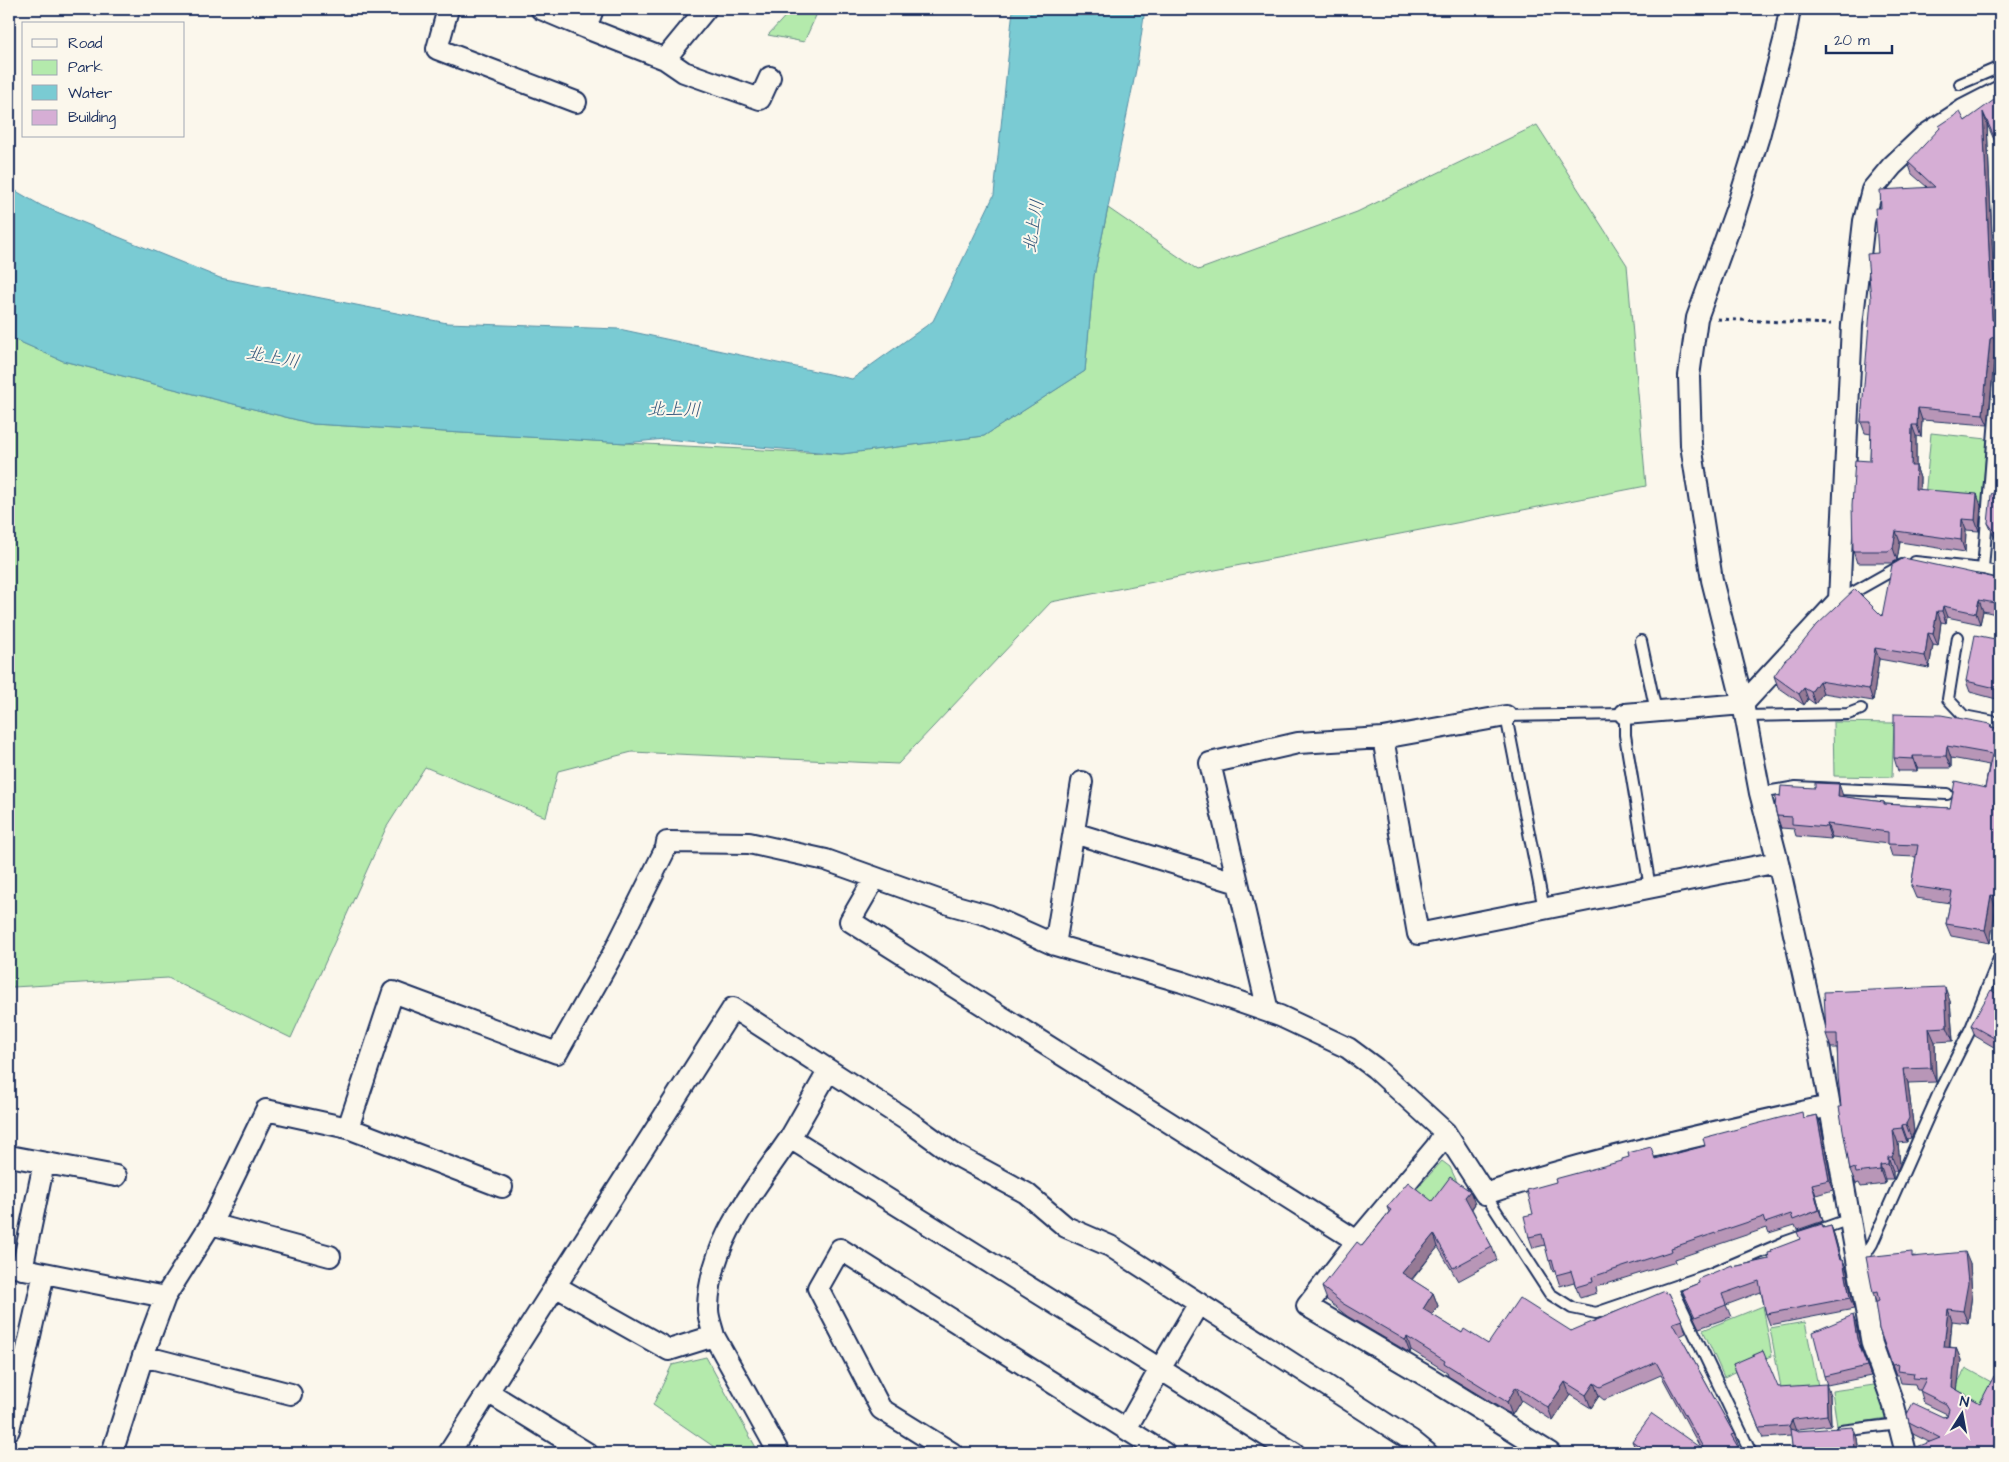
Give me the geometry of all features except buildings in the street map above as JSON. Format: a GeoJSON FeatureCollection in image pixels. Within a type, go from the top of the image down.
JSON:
{"type":"FeatureCollection","features":[{"type":"Feature","properties":{"kind":"street"},"geometry":{"type":"LineString","coordinates":[[448,9],[438,49],[576,102]]}},
{"type":"Feature","properties":{"kind":"street"},"geometry":{"type":"LineString","coordinates":[[541,9],[665,59],[684,72],[760,99],[770,77]]}},
{"type":"Feature","properties":{"kind":"street"},"geometry":{"type":"LineString","coordinates":[[586,28],[593,9]]}},
{"type":"Feature","properties":{"kind":"street"},"geometry":{"type":"LineString","coordinates":[[665,59],[706,9]]}},
{"type":"Feature","properties":{"kind":"street"},"geometry":{"type":"LineString","coordinates":[[1790,9],[1785,37],[1759,136],[1736,210],[1697,318],[1689,376],[1691,446],[1712,580],[1744,710],[1760,793],[1778,862],[1819,1046],[1872,1344],[1900,1412],[1906,1453]]}},
{"type":"Feature","properties":{"kind":"street"},"geometry":{"type":"LineString","coordinates":[[1744,710],[1756,692],[1839,600],[1852,325],[1864,221],[1872,190],[1892,166],[1925,135],[1963,110],[2000,91]]}},
{"type":"Feature","properties":{"kind":"street"},"geometry":{"type":"LineString","coordinates":[[1625,714],[1659,711],[1744,710]]}},
{"type":"Feature","properties":{"kind":"street"},"geometry":{"type":"LineString","coordinates":[[1268,1011],[1210,763],[1298,743],[1383,738],[1506,716]]}},
{"type":"Feature","properties":{"kind":"street"},"geometry":{"type":"LineString","coordinates":[[1383,738],[1418,934],[1778,862]]}},
{"type":"Feature","properties":{"kind":"street"},"geometry":{"type":"LineString","coordinates":[[1055,945],[1082,782]]}},
{"type":"Feature","properties":{"kind":"street"},"geometry":{"type":"LineString","coordinates":[[1074,832],[1238,883]]}},
{"type":"Feature","properties":{"kind":"street"},"geometry":{"type":"LineString","coordinates":[[348,1128],[393,992],[557,1053],[614,952],[666,848],[667,842],[749,842],[826,860],[952,905],[988,915],[1055,945],[1182,982],[1268,1011],[1348,1048],[1375,1068],[1445,1132],[1485,1194],[1618,1154],[1829,1106]]}},
{"type":"Feature","properties":{"kind":"street"},"geometry":{"type":"LineString","coordinates":[[875,878],[850,921],[1357,1241]]}},
{"type":"Feature","properties":{"kind":"street"},"geometry":{"type":"LineString","coordinates":[[448,1453],[733,1008],[911,1123],[954,1154],[1026,1192],[1066,1227],[1110,1246],[1410,1440],[1427,1453]]}},
{"type":"Feature","properties":{"kind":"street"},"geometry":{"type":"LineString","coordinates":[[779,1453],[714,1336],[708,1311],[713,1268],[728,1229],[790,1138],[830,1070]]}},
{"type":"Feature","properties":{"kind":"street"},"geometry":{"type":"LineString","coordinates":[[112,1453],[165,1297],[211,1224],[266,1110],[348,1128],[502,1187]]}},
{"type":"Feature","properties":{"kind":"street"},"geometry":{"type":"LineString","coordinates":[[1445,1132],[1436,1147],[1357,1241],[1307,1306],[1431,1379],[1550,1453]]}},
{"type":"Feature","properties":{"kind":"street"},"geometry":{"type":"LineString","coordinates":[[790,1138],[1294,1453]]}},
{"type":"Feature","properties":{"kind":"street"},"geometry":{"type":"LineString","coordinates":[[9,1156],[116,1176]]}},
{"type":"Feature","properties":{"kind":"street"},"geometry":{"type":"LineString","coordinates":[[44,1163],[15,1268],[165,1297]]}},
{"type":"Feature","properties":{"kind":"street"},"geometry":{"type":"LineString","coordinates":[[211,1224],[330,1256]]}},
{"type":"Feature","properties":{"kind":"street"},"geometry":{"type":"LineString","coordinates":[[952,1453],[881,1409],[818,1288],[840,1249],[1164,1453]]}},
{"type":"Feature","properties":{"kind":"street"},"geometry":{"type":"LineString","coordinates":[[9,1426],[44,1273]]}},
{"type":"Feature","properties":{"kind":"street"},"geometry":{"type":"LineString","coordinates":[[555,1286],[668,1350],[714,1336]]}},
{"type":"Feature","properties":{"kind":"street"},"geometry":{"type":"LineString","coordinates":[[1126,1429],[1199,1303]]}},
{"type":"Feature","properties":{"kind":"street"},"geometry":{"type":"LineString","coordinates":[[144,1356],[291,1394]]}},
{"type":"Feature","properties":{"kind":"street"},"geometry":{"type":"LineString","coordinates":[[488,1392],[587,1453]]}},
{"type":"Feature","properties":{"kind":"lane"},"geometry":{"type":"LineString","coordinates":[[1960,84],[2000,67]]}},
{"type":"Feature","properties":{"kind":"lane"},"geometry":{"type":"LineString","coordinates":[[1983,569],[2000,355]]}},
{"type":"Feature","properties":{"kind":"lane"},"geometry":{"type":"LineString","coordinates":[[1839,600],[1909,561],[1983,569],[2000,573]]}},
{"type":"Feature","properties":{"kind":"lane"},"geometry":{"type":"LineString","coordinates":[[1958,637],[1948,699],[1964,716],[2000,723]]}},
{"type":"Feature","properties":{"kind":"lane"},"geometry":{"type":"LineString","coordinates":[[1642,640],[1654,702],[1659,711]]}},
{"type":"Feature","properties":{"kind":"lane"},"geometry":{"type":"LineString","coordinates":[[1744,710],[1848,714],[1861,709]]}},
{"type":"Feature","properties":{"kind":"lane"},"geometry":{"type":"LineString","coordinates":[[1544,909],[1506,716],[1625,714],[1624,735],[1650,888]]}},
{"type":"Feature","properties":{"kind":"lane"},"geometry":{"type":"LineString","coordinates":[[1760,793],[1796,787],[1947,794]]}},
{"type":"Feature","properties":{"kind":"lane"},"geometry":{"type":"LineString","coordinates":[[1857,1266],[1872,1244],[1941,1088],[1971,1028],[2000,956]]}},
{"type":"Feature","properties":{"kind":"lane"},"geometry":{"type":"LineString","coordinates":[[1485,1194],[1550,1294],[1572,1308],[1596,1313],[1710,1274],[1785,1242],[1850,1219]]}},
{"type":"Feature","properties":{"kind":"lane"},"geometry":{"type":"LineString","coordinates":[[1672,1287],[1751,1453]]}},
{"type":"Feature","properties":{"kind":"lane"},"geometry":{"type":"LineString","coordinates":[[1830,1433],[1900,1412]]}},
{"type":"Feature","properties":{"kind":"path"},"geometry":{"type":"LineString","coordinates":[[1697,318],[1852,325]]}},
{"type":"Feature","properties":{"kind":"green space"},"geometry":{"type":"Polygon","coordinates":[[[792,9],[819,9],[804,42],[768,35],[792,9]]]}},
{"type":"Feature","properties":{"kind":"green space"},"geometry":{"type":"Polygon","coordinates":[[[1537,125],[1627,265],[1646,486],[1051,602],[898,764],[632,752],[558,771],[546,817],[425,767],[386,828],[291,1038],[168,978],[13,987],[9,984],[9,337],[63,361],[313,424],[842,454],[984,436],[1085,371],[1094,276],[1108,208],[1198,270],[1357,212],[1537,125]]]}},
{"type":"Feature","properties":{"kind":"green space"},"geometry":{"type":"Polygon","coordinates":[[[1931,433],[1987,439],[1982,502],[1925,497],[1931,433]]]}},
{"type":"Feature","properties":{"kind":"green space"},"geometry":{"type":"Polygon","coordinates":[[[1833,722],[1894,723],[1892,777],[1834,776],[1833,722]]]}},
{"type":"Feature","properties":{"kind":"green space"},"geometry":{"type":"Polygon","coordinates":[[[1442,1161],[1450,1167],[1457,1182],[1435,1210],[1414,1192],[1442,1161]]]}},
{"type":"Feature","properties":{"kind":"green space"},"geometry":{"type":"Polygon","coordinates":[[[1763,1306],[1772,1356],[1724,1377],[1703,1330],[1763,1306]]]}},
{"type":"Feature","properties":{"kind":"green space"},"geometry":{"type":"Polygon","coordinates":[[[1805,1322],[1818,1386],[1782,1393],[1770,1328],[1805,1322]]]}},
{"type":"Feature","properties":{"kind":"green space"},"geometry":{"type":"Polygon","coordinates":[[[706,1357],[759,1453],[723,1453],[653,1405],[672,1365],[706,1357]]]}},
{"type":"Feature","properties":{"kind":"green space"},"geometry":{"type":"Polygon","coordinates":[[[1966,1368],[1993,1383],[1979,1408],[1944,1407],[1966,1368]]]}},
{"type":"Feature","properties":{"kind":"green space"},"geometry":{"type":"Polygon","coordinates":[[[1881,1384],[1886,1418],[1837,1426],[1832,1391],[1881,1384]]]}},
{"type":"Feature","properties":{"kind":"water","name":"北上川"},"geometry":{"type":"Polygon","coordinates":[[[1013,9],[1145,9],[1137,65],[1094,276],[1085,371],[984,436],[842,454],[664,439],[626,443],[313,424],[63,361],[9,337],[9,187],[42,206],[220,278],[447,323],[619,329],[852,379],[933,321],[994,195],[1013,9]]]}}]}
